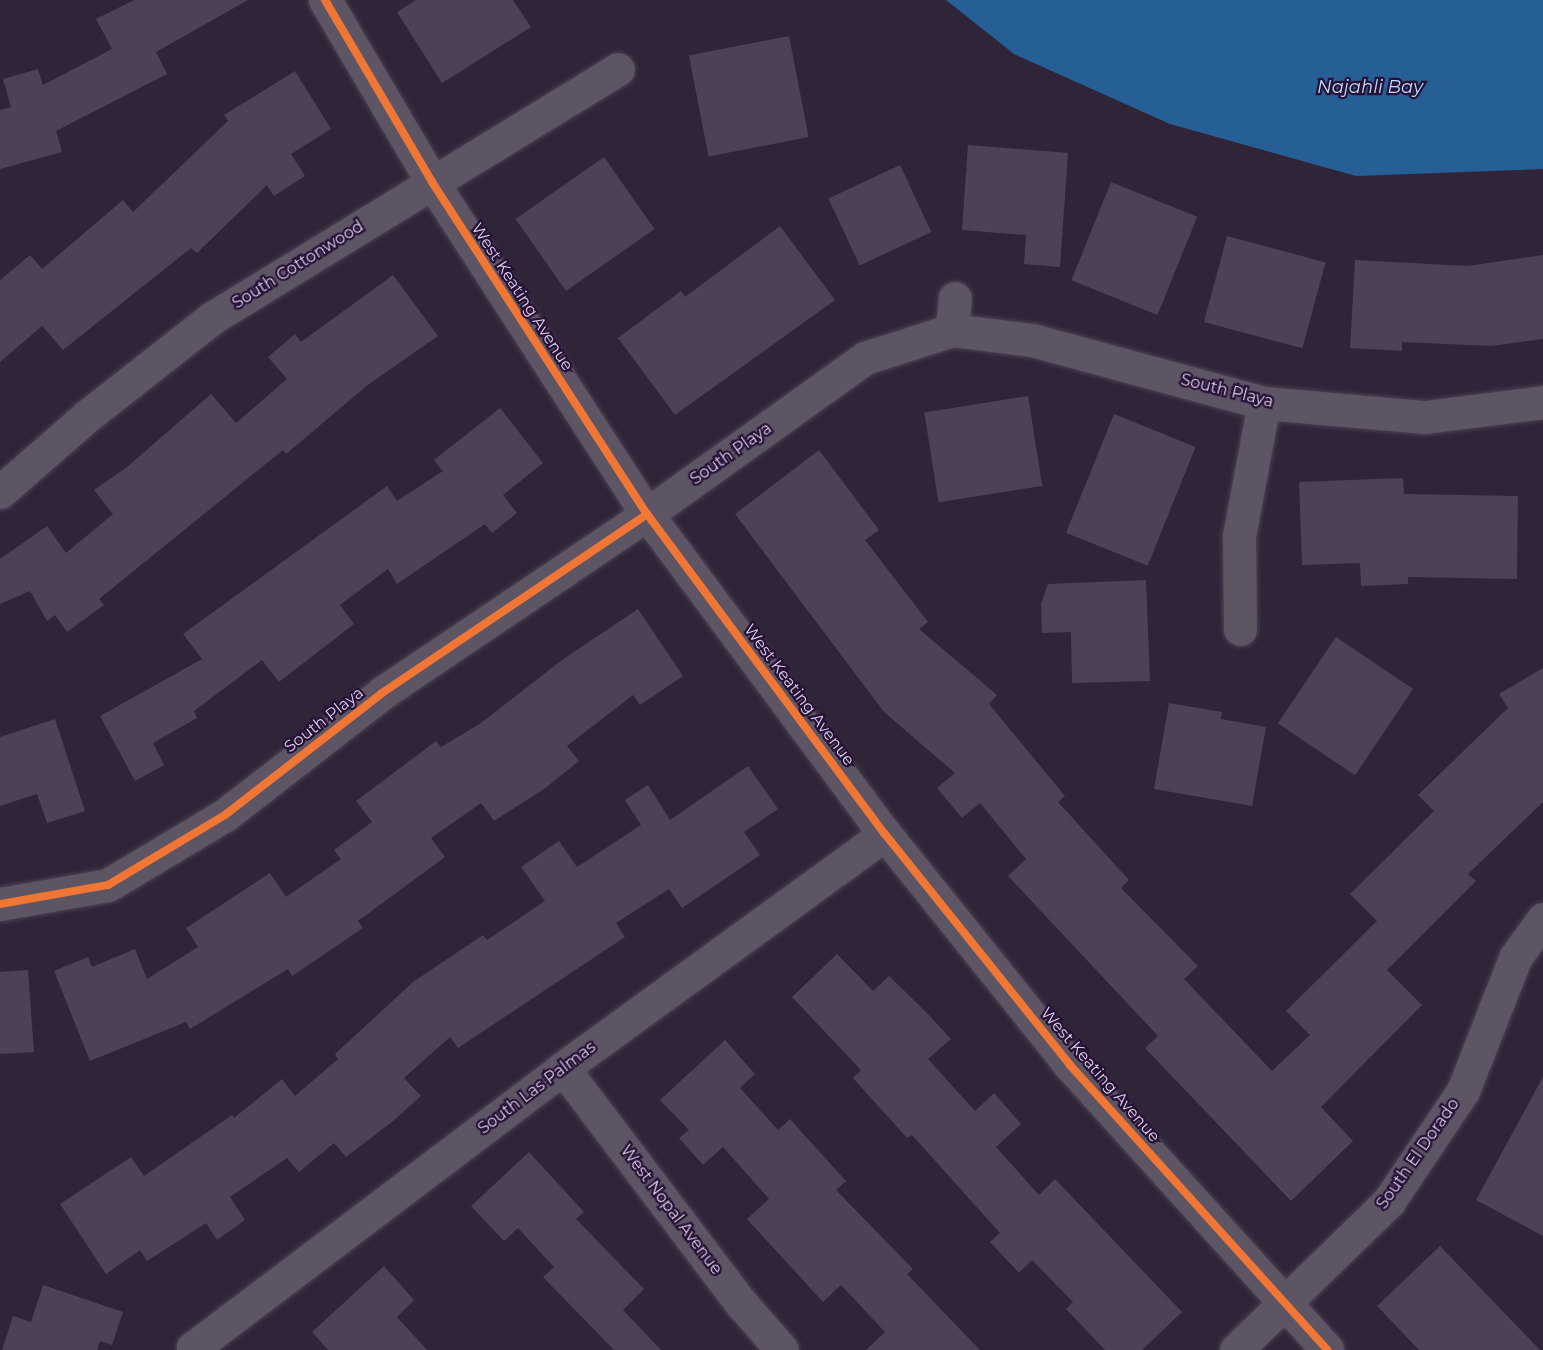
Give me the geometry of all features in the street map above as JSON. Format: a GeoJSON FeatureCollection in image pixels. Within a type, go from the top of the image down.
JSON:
{"type":"FeatureCollection","features":[{"type":"Feature","properties":{"kind":"street","name":"West Keating Avenue"},"geometry":{"type":"LineString","coordinates":[[325,0],[432,182],[647,514],[885,834],[1069,1064],[1327,1350]]}},
{"type":"Feature","properties":{"kind":"street","name":"South Cottonwood"},"geometry":{"type":"LineString","coordinates":[[0,492],[87,416],[212,318],[618,69]]}},
{"type":"Feature","properties":{"kind":"street"},"geometry":{"type":"LineString","coordinates":[[952,330],[956,298]]}},
{"type":"Feature","properties":{"kind":"street","name":"South Playa"},"geometry":{"type":"LineString","coordinates":[[0,904],[108,885],[225,814],[382,693],[647,514],[865,358],[952,330],[1032,340],[1264,403],[1425,417],[1543,402]]}},
{"type":"Feature","properties":{"kind":"street"},"geometry":{"type":"LineString","coordinates":[[1240,629],[1239,536],[1264,403]]}},
{"type":"Feature","properties":{"kind":"street","name":"South Las Palmas"},"geometry":{"type":"LineString","coordinates":[[195,1349],[563,1068],[885,834]]}},
{"type":"Feature","properties":{"kind":"street","name":"South El Dorado"},"geometry":{"type":"LineString","coordinates":[[1236,1350],[1389,1202],[1463,1091],[1515,958],[1543,919]]}},
{"type":"Feature","properties":{"kind":"street","name":"West Nopal Avenue"},"geometry":{"type":"LineString","coordinates":[[563,1068],[741,1303],[782,1350]]}},
{"type":"Feature","properties":{"kind":"water","name":"Najahli Bay"},"geometry":{"type":"Polygon","coordinates":[[[946,0],[1543,0],[1543,169],[1356,176],[1170,124],[1014,54],[946,0]]]}},
{"type":"Feature","properties":{"kind":"building"},"geometry":{"type":"Polygon","coordinates":[[[134,0],[248,0],[156,52],[167,74],[56,131],[62,152],[0,169],[0,110],[11,107],[3,79],[38,69],[43,85],[112,49],[96,19],[134,0]]]}},
{"type":"Feature","properties":{"kind":"building"},"geometry":{"type":"Polygon","coordinates":[[[416,0],[513,0],[531,27],[442,83],[397,12],[416,0]]]}},
{"type":"Feature","properties":{"kind":"building"},"geometry":{"type":"Polygon","coordinates":[[[789,36],[809,137],[709,157],[689,55],[789,36]]]}},
{"type":"Feature","properties":{"kind":"building"},"geometry":{"type":"Polygon","coordinates":[[[295,71],[331,129],[291,154],[305,176],[274,196],[267,185],[197,253],[191,248],[63,350],[42,326],[0,362],[0,280],[30,255],[42,269],[123,200],[133,212],[228,121],[224,115],[295,71]]]}},
{"type":"Feature","properties":{"kind":"building"},"geometry":{"type":"Polygon","coordinates":[[[968,145],[1068,153],[1060,267],[1024,264],[1026,235],[962,230],[968,145]]]}},
{"type":"Feature","properties":{"kind":"building"},"geometry":{"type":"Polygon","coordinates":[[[604,157],[654,229],[566,291],[516,219],[604,157]]]}},
{"type":"Feature","properties":{"kind":"building"},"geometry":{"type":"Polygon","coordinates":[[[900,165],[931,232],[860,265],[828,198],[900,165]]]}},
{"type":"Feature","properties":{"kind":"building"},"geometry":{"type":"Polygon","coordinates":[[[1111,182],[1197,217],[1158,315],[1071,280],[1111,182]]]}},
{"type":"Feature","properties":{"kind":"building"},"geometry":{"type":"Polygon","coordinates":[[[780,226],[835,300],[675,415],[618,338],[681,291],[685,297],[780,226]]]}},
{"type":"Feature","properties":{"kind":"building"},"geometry":{"type":"Polygon","coordinates":[[[1227,236],[1326,262],[1302,348],[1204,322],[1227,236]]]}},
{"type":"Feature","properties":{"kind":"building"},"geometry":{"type":"Polygon","coordinates":[[[1543,255],[1543,339],[1491,346],[1402,342],[1402,351],[1350,348],[1355,260],[1467,266],[1543,255]]]}},
{"type":"Feature","properties":{"kind":"building"},"geometry":{"type":"Polygon","coordinates":[[[393,275],[438,336],[369,384],[286,454],[283,450],[99,599],[104,605],[67,632],[55,615],[47,621],[30,591],[0,604],[0,559],[47,526],[66,553],[113,514],[94,490],[127,467],[211,394],[236,423],[287,379],[268,357],[295,334],[301,342],[393,275]]]}},
{"type":"Feature","properties":{"kind":"building"},"geometry":{"type":"Polygon","coordinates":[[[1028,396],[1042,486],[939,502],[924,412],[1028,396]]]}},
{"type":"Feature","properties":{"kind":"building"},"geometry":{"type":"Polygon","coordinates":[[[500,408],[543,463],[503,495],[517,513],[492,533],[485,524],[397,584],[388,569],[340,605],[354,624],[279,682],[262,660],[194,711],[197,718],[153,743],[164,765],[135,781],[100,716],[202,659],[183,634],[387,486],[397,501],[443,471],[434,460],[500,408]]]}},
{"type":"Feature","properties":{"kind":"building"},"geometry":{"type":"Polygon","coordinates":[[[1114,414],[1196,447],[1148,566],[1066,533],[1114,414]]]}},
{"type":"Feature","properties":{"kind":"building"},"geometry":{"type":"Polygon","coordinates":[[[819,450],[879,530],[865,540],[928,622],[919,629],[997,695],[989,704],[1065,796],[1058,802],[1129,880],[1121,888],[1198,966],[1184,979],[1272,1071],[1310,1035],[1286,1011],[1377,921],[1350,894],[1434,811],[1418,795],[1508,708],[1499,694],[1543,668],[1543,802],[1468,874],[1476,881],[1387,970],[1422,1005],[1321,1107],[1353,1141],[1291,1201],[1145,1048],[1158,1036],[1008,876],[1026,859],[980,803],[962,818],[937,788],[955,773],[884,712],[735,514],[819,450]]]}},
{"type":"Feature","properties":{"kind":"building"},"geometry":{"type":"Polygon","coordinates":[[[1403,478],[1404,494],[1518,496],[1517,579],[1408,577],[1408,584],[1361,586],[1360,563],[1302,565],[1299,482],[1403,478]]]}},
{"type":"Feature","properties":{"kind":"building"},"geometry":{"type":"Polygon","coordinates":[[[1146,580],[1150,681],[1072,683],[1071,632],[1042,633],[1041,604],[1048,584],[1146,580]]]}},
{"type":"Feature","properties":{"kind":"building"},"geometry":{"type":"Polygon","coordinates":[[[638,609],[683,676],[640,705],[633,695],[567,746],[579,761],[544,789],[494,821],[481,803],[431,838],[445,857],[358,921],[363,928],[292,976],[288,969],[190,1029],[186,1022],[90,1061],[54,971],[88,957],[92,967],[135,949],[147,979],[198,947],[186,928],[270,873],[286,897],[341,859],[334,850],[372,822],[356,801],[436,741],[441,747],[481,723],[562,660],[638,609]]]}},
{"type":"Feature","properties":{"kind":"building"},"geometry":{"type":"Polygon","coordinates":[[[1336,637],[1413,689],[1355,775],[1278,723],[1336,637]]]}},
{"type":"Feature","properties":{"kind":"building"},"geometry":{"type":"Polygon","coordinates":[[[1169,703],[1222,712],[1221,719],[1266,727],[1252,806],[1154,789],[1169,703]]]}},
{"type":"Feature","properties":{"kind":"building"},"geometry":{"type":"Polygon","coordinates":[[[55,719],[85,811],[47,823],[37,794],[0,806],[0,737],[55,719]]]}},
{"type":"Feature","properties":{"kind":"building"},"geometry":{"type":"Polygon","coordinates":[[[748,766],[778,809],[744,832],[760,855],[682,908],[669,889],[616,923],[625,937],[458,1048],[450,1037],[404,1078],[421,1096],[393,1121],[346,1157],[334,1143],[299,1172],[287,1158],[230,1197],[245,1220],[217,1240],[206,1223],[147,1261],[140,1250],[106,1274],[60,1204],[131,1157],[144,1176],[232,1115],[234,1118],[282,1079],[295,1096],[338,1059],[335,1054],[413,982],[483,935],[487,940],[545,901],[521,867],[559,841],[577,867],[641,825],[625,800],[648,785],[670,820],[748,766]]]}},
{"type":"Feature","properties":{"kind":"building"},"geometry":{"type":"Polygon","coordinates":[[[837,954],[873,991],[889,976],[926,1012],[951,1039],[928,1059],[975,1111],[994,1093],[1021,1124],[996,1147],[1039,1195],[1055,1179],[1182,1312],[1142,1350],[1105,1350],[1066,1309],[1073,1302],[1032,1260],[1019,1273],[990,1242],[1000,1233],[912,1135],[907,1138],[853,1078],[861,1070],[792,997],[837,954]]]}},
{"type":"Feature","properties":{"kind":"building"},"geometry":{"type":"Polygon","coordinates":[[[28,970],[34,1052],[0,1054],[0,972],[28,970]]]}},
{"type":"Feature","properties":{"kind":"building"},"geometry":{"type":"Polygon","coordinates":[[[725,1040],[755,1074],[740,1088],[778,1130],[790,1119],[846,1181],[836,1190],[913,1269],[907,1274],[980,1350],[866,1350],[885,1332],[841,1285],[823,1302],[747,1219],[769,1199],[723,1147],[703,1165],[679,1138],[689,1130],[660,1100],[725,1040]]]}},
{"type":"Feature","properties":{"kind":"building"},"geometry":{"type":"Polygon","coordinates":[[[1543,1077],[1543,1236],[1476,1200],[1543,1077]]]}},
{"type":"Feature","properties":{"kind":"building"},"geometry":{"type":"Polygon","coordinates":[[[529,1152],[584,1212],[576,1219],[644,1289],[623,1310],[661,1350],[614,1350],[543,1277],[554,1267],[518,1228],[504,1241],[471,1206],[529,1152]]]}},
{"type":"Feature","properties":{"kind":"building"},"geometry":{"type":"Polygon","coordinates":[[[1440,1246],[1540,1350],[1419,1350],[1377,1306],[1440,1246]]]}},
{"type":"Feature","properties":{"kind":"building"},"geometry":{"type":"Polygon","coordinates":[[[384,1266],[414,1300],[397,1317],[427,1350],[328,1350],[312,1332],[384,1266]]]}},
{"type":"Feature","properties":{"kind":"building"},"geometry":{"type":"Polygon","coordinates":[[[43,1285],[123,1312],[112,1345],[100,1341],[97,1350],[2,1350],[13,1316],[31,1322],[43,1285]]]}},
{"type":"Feature","properties":{"kind":"cycle path"},"geometry":{"type":"LineString","coordinates":[[325,0],[432,182],[647,514],[885,834],[1069,1064],[1327,1350]]}},
{"type":"Feature","properties":{"kind":"cycle path"},"geometry":{"type":"LineString","coordinates":[[0,904],[108,885],[225,815],[382,693],[647,514]]}}]}
